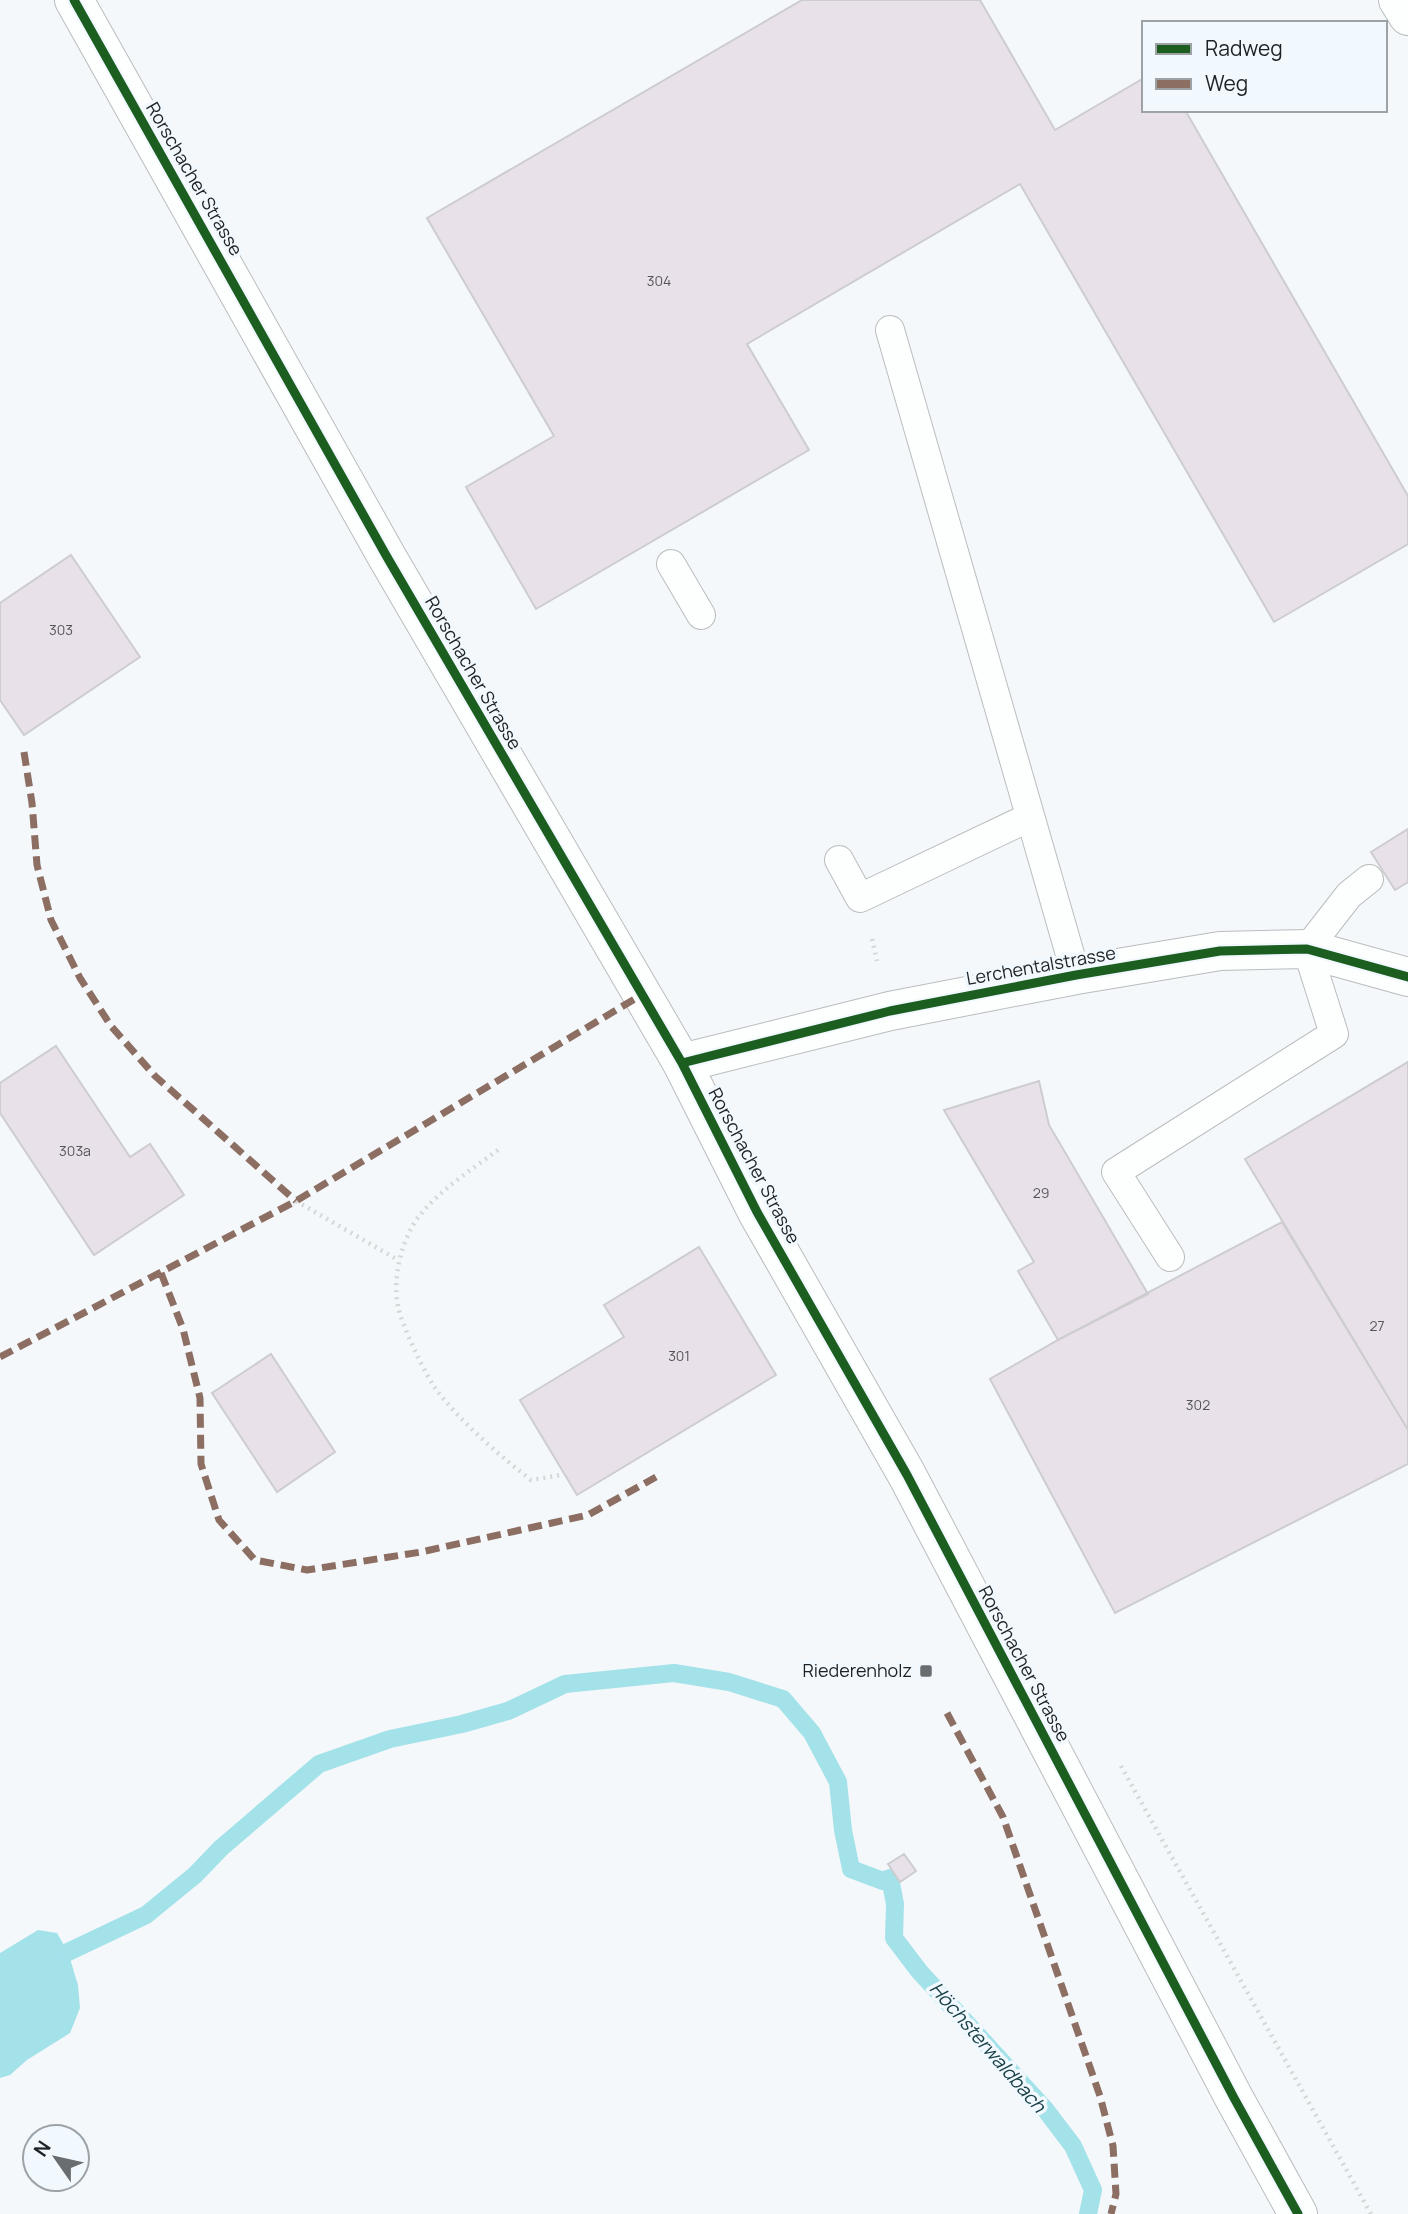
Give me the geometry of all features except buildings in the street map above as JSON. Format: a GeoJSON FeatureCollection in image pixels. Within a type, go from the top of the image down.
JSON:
{"type":"FeatureCollection","features":[{"type":"Feature","properties":{"kind":"main road","name":"Rorschacher Strasse"},"geometry":{"type":"LineString","coordinates":[[74,0],[387,557],[682,1063],[757,1212],[906,1475],[1234,2098],[1298,2214]]}},
{"type":"Feature","properties":{"kind":"main road"},"geometry":{"type":"LineString","coordinates":[[1398,0],[1408,16]]}},
{"type":"Feature","properties":{"kind":"main road","name":"Lerchentalstrasse"},"geometry":{"type":"LineString","coordinates":[[682,1063],[890,1010],[1220,951],[1307,949],[1408,977]]}},
{"type":"Feature","properties":{"kind":"lane"},"geometry":{"type":"LineString","coordinates":[[890,330],[1076,975]]}},
{"type":"Feature","properties":{"kind":"lane"},"geometry":{"type":"LineString","coordinates":[[671,564],[701,615]]}},
{"type":"Feature","properties":{"kind":"lane"},"geometry":{"type":"LineString","coordinates":[[839,860],[860,898],[1030,817]]}},
{"type":"Feature","properties":{"kind":"lane"},"geometry":{"type":"LineString","coordinates":[[1170,1257],[1116,1172],[1334,1034],[1307,949],[1349,895],[1369,879]]}},
{"type":"Feature","properties":{"kind":"path"},"geometry":{"type":"LineString","coordinates":[[498,1150],[456,1181],[419,1216],[398,1260],[397,1306],[419,1359],[437,1391],[500,1455],[531,1480],[561,1475]]}},
{"type":"Feature","properties":{"kind":"path"},"geometry":{"type":"LineString","coordinates":[[296,1201],[398,1260]]}},
{"type":"Feature","properties":{"kind":"path"},"geometry":{"type":"LineString","coordinates":[[1119,1763],[1371,2214]]}},
{"type":"Feature","properties":{"kind":"water"},"geometry":{"type":"Polygon","coordinates":[[[38,1930],[57,1933],[68,1952],[78,1985],[80,2008],[70,2033],[27,2060],[10,2075],[0,2078],[0,1953],[38,1930]]]}},
{"type":"Feature","properties":{"kind":"waterway","name":"Höchsterwaldbach"},"geometry":{"type":"LineString","coordinates":[[68,1952],[146,1915],[319,1764],[390,1739],[508,1711],[565,1684],[674,1673],[729,1682],[783,1699],[812,1733],[838,1782],[843,1830],[851,1869],[883,1881],[890,1878],[895,1904],[894,1938],[919,1971],[1045,2109],[1073,2146],[1093,2190],[1088,2214]]}},
{"type":"Feature","properties":{"kind":"marked path"},"geometry":{"type":"LineString","coordinates":[[24,752],[32,803],[37,865],[51,920],[80,978],[111,1026],[155,1076],[296,1201]]}},
{"type":"Feature","properties":{"kind":"marked path"},"geometry":{"type":"LineString","coordinates":[[0,1357],[296,1201],[643,994]]}},
{"type":"Feature","properties":{"kind":"marked path"},"geometry":{"type":"LineString","coordinates":[[161,1273],[183,1329],[200,1398],[201,1464],[219,1520],[255,1560],[307,1570],[421,1552],[588,1515],[656,1477]]}},
{"type":"Feature","properties":{"kind":"marked path"},"geometry":{"type":"LineString","coordinates":[[947,1713],[1003,1817],[1100,2096],[1113,2146],[1116,2194],[1111,2214]]}},
{"type":"Feature","properties":{"kind":"cycle path"},"geometry":{"type":"LineString","coordinates":[[74,0],[387,557],[682,1063],[757,1212],[907,1475],[1234,2098],[1298,2214]]}},
{"type":"Feature","properties":{"kind":"cycle path"},"geometry":{"type":"LineString","coordinates":[[682,1063],[890,1011],[1076,975],[1220,951],[1307,949],[1408,977]]}},
{"type":"Feature","properties":{"kind":"place","name":"Riederenholz"},"geometry":{"type":"Point","coordinates":[926,1671]}}]}
